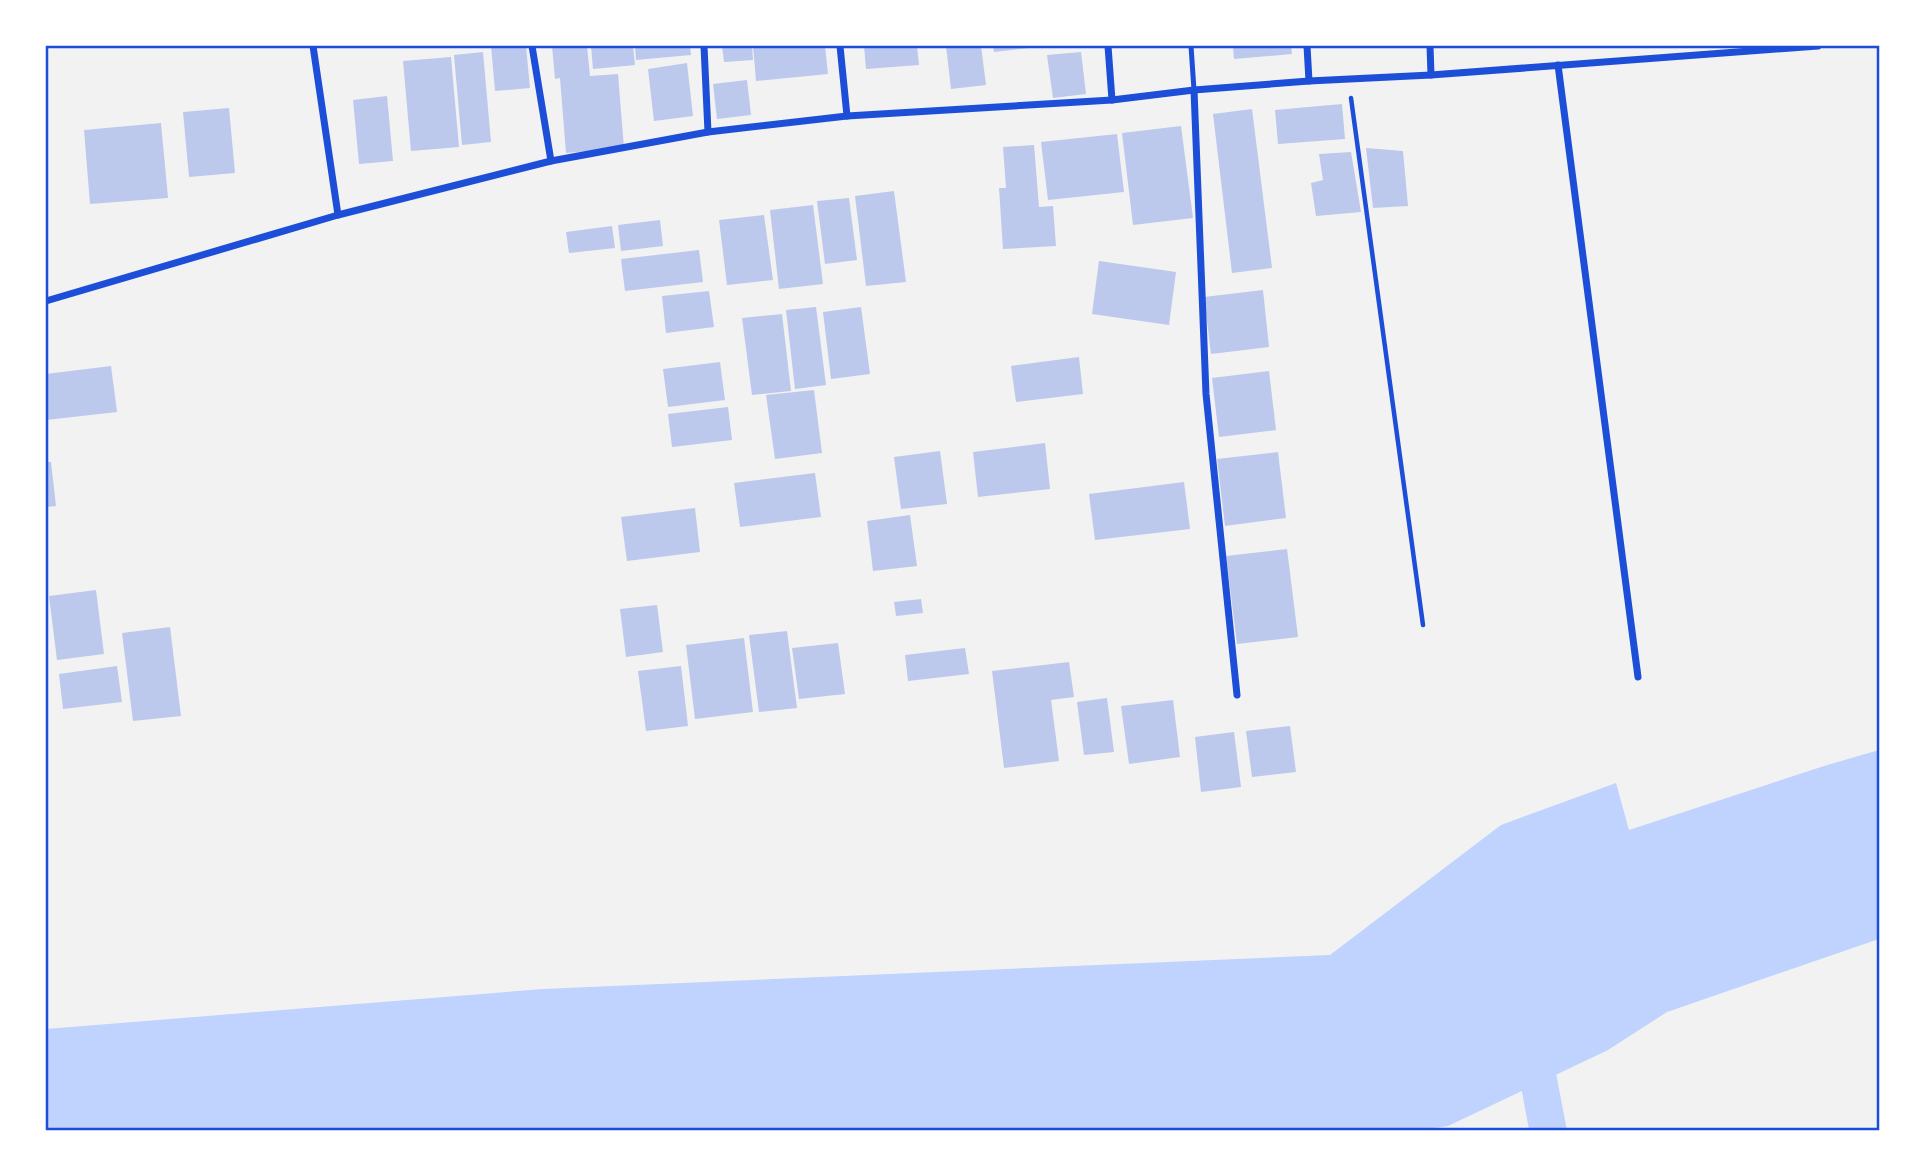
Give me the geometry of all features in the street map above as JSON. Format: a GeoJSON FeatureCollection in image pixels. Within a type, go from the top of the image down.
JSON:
{"type":"FeatureCollection","features":[{"type":"Feature","properties":{"kind":"street"},"geometry":{"type":"LineString","coordinates":[[313,46],[338,215]]}},
{"type":"Feature","properties":{"kind":"street"},"geometry":{"type":"LineString","coordinates":[[532,46],[551,161]]}},
{"type":"Feature","properties":{"kind":"street"},"geometry":{"type":"LineString","coordinates":[[704,46],[708,132]]}},
{"type":"Feature","properties":{"kind":"street"},"geometry":{"type":"LineString","coordinates":[[840,46],[846,116]]}},
{"type":"Feature","properties":{"kind":"street"},"geometry":{"type":"LineString","coordinates":[[1108,46],[1112,100]]}},
{"type":"Feature","properties":{"kind":"street"},"geometry":{"type":"LineString","coordinates":[[1307,46],[1310,81]]}},
{"type":"Feature","properties":{"kind":"street"},"geometry":{"type":"LineString","coordinates":[[1430,46],[1432,75]]}},
{"type":"Feature","properties":{"kind":"street"},"geometry":{"type":"LineString","coordinates":[[46,301],[338,215],[551,161],[708,132],[846,116],[1112,100],[1194,90],[1310,81],[1432,75],[1818,46]]}},
{"type":"Feature","properties":{"kind":"street"},"geometry":{"type":"LineString","coordinates":[[1558,65],[1638,677]]}},
{"type":"Feature","properties":{"kind":"street"},"geometry":{"type":"LineString","coordinates":[[1194,90],[1206,394],[1237,695]]}},
{"type":"Feature","properties":{"kind":"lane"},"geometry":{"type":"LineString","coordinates":[[1191,46],[1194,90]]}},
{"type":"Feature","properties":{"kind":"path"},"geometry":{"type":"LineString","coordinates":[[1348,80],[1423,625]]}},
{"type":"Feature","properties":{"kind":"water"},"geometry":{"type":"Polygon","coordinates":[[[1879,750],[1879,939],[1667,1012],[1608,1050],[1448,1126],[1421,1130],[46,1130],[46,1029],[543,989],[1330,955],[1501,825],[1616,783],[1629,830],[1879,750]]]}},
{"type":"Feature","properties":{"kind":"building"},"geometry":{"type":"Polygon","coordinates":[[[491,46],[526,46],[530,88],[495,91],[491,46]]]}},
{"type":"Feature","properties":{"kind":"building"},"geometry":{"type":"Polygon","coordinates":[[[552,46],[587,46],[590,76],[618,74],[624,148],[566,153],[560,78],[555,79],[552,46]]]}},
{"type":"Feature","properties":{"kind":"building"},"geometry":{"type":"Polygon","coordinates":[[[591,46],[633,46],[635,65],[593,69],[591,46]]]}},
{"type":"Feature","properties":{"kind":"building"},"geometry":{"type":"Polygon","coordinates":[[[635,46],[690,46],[691,55],[636,60],[635,46]]]}},
{"type":"Feature","properties":{"kind":"building"},"geometry":{"type":"Polygon","coordinates":[[[722,46],[752,46],[753,60],[724,62],[722,46]]]}},
{"type":"Feature","properties":{"kind":"building"},"geometry":{"type":"Polygon","coordinates":[[[753,46],[825,46],[828,74],[756,81],[753,46]]]}},
{"type":"Feature","properties":{"kind":"building"},"geometry":{"type":"Polygon","coordinates":[[[864,46],[917,46],[919,65],[866,69],[864,46]]]}},
{"type":"Feature","properties":{"kind":"building"},"geometry":{"type":"Polygon","coordinates":[[[946,46],[981,46],[986,85],[951,89],[946,46]]]}},
{"type":"Feature","properties":{"kind":"building"},"geometry":{"type":"Polygon","coordinates":[[[993,46],[1038,46],[1038,47],[994,52],[993,46]]]}},
{"type":"Feature","properties":{"kind":"building"},"geometry":{"type":"Polygon","coordinates":[[[1233,46],[1291,46],[1292,54],[1234,59],[1233,46]]]}},
{"type":"Feature","properties":{"kind":"building"},"geometry":{"type":"Polygon","coordinates":[[[483,52],[491,142],[462,145],[454,55],[483,52]]]}},
{"type":"Feature","properties":{"kind":"building"},"geometry":{"type":"Polygon","coordinates":[[[1081,52],[1086,94],[1053,98],[1047,55],[1081,52]]]}},
{"type":"Feature","properties":{"kind":"building"},"geometry":{"type":"Polygon","coordinates":[[[451,57],[459,147],[411,151],[403,61],[451,57]]]}},
{"type":"Feature","properties":{"kind":"building"},"geometry":{"type":"Polygon","coordinates":[[[687,63],[693,116],[654,121],[648,69],[687,63]]]}},
{"type":"Feature","properties":{"kind":"building"},"geometry":{"type":"Polygon","coordinates":[[[747,80],[751,115],[717,119],[713,84],[747,80]]]}},
{"type":"Feature","properties":{"kind":"building"},"geometry":{"type":"Polygon","coordinates":[[[387,96],[393,161],[359,164],[353,100],[387,96]]]}},
{"type":"Feature","properties":{"kind":"building"},"geometry":{"type":"Polygon","coordinates":[[[1342,104],[1345,139],[1278,144],[1275,110],[1342,104]]]}},
{"type":"Feature","properties":{"kind":"building"},"geometry":{"type":"Polygon","coordinates":[[[229,108],[235,173],[189,177],[183,112],[229,108]]]}},
{"type":"Feature","properties":{"kind":"building"},"geometry":{"type":"Polygon","coordinates":[[[1252,109],[1272,268],[1232,273],[1213,114],[1252,109]]]}},
{"type":"Feature","properties":{"kind":"building"},"geometry":{"type":"Polygon","coordinates":[[[161,123],[168,198],[90,204],[84,130],[161,123]]]}},
{"type":"Feature","properties":{"kind":"building"},"geometry":{"type":"Polygon","coordinates":[[[1181,126],[1193,218],[1133,225],[1122,133],[1181,126]]]}},
{"type":"Feature","properties":{"kind":"building"},"geometry":{"type":"Polygon","coordinates":[[[1117,134],[1124,192],[1048,200],[1041,142],[1117,134]]]}},
{"type":"Feature","properties":{"kind":"building"},"geometry":{"type":"Polygon","coordinates":[[[1034,145],[1039,207],[1053,206],[1056,246],[1003,249],[999,188],[1006,188],[1003,147],[1034,145]]]}},
{"type":"Feature","properties":{"kind":"building"},"geometry":{"type":"Polygon","coordinates":[[[1366,148],[1403,151],[1408,206],[1373,208],[1366,148]]]}},
{"type":"Feature","properties":{"kind":"building"},"geometry":{"type":"Polygon","coordinates":[[[1351,152],[1361,212],[1316,216],[1311,183],[1323,180],[1319,154],[1351,152]]]}},
{"type":"Feature","properties":{"kind":"building"},"geometry":{"type":"Polygon","coordinates":[[[894,191],[906,282],[866,286],[855,196],[894,191]]]}},
{"type":"Feature","properties":{"kind":"building"},"geometry":{"type":"Polygon","coordinates":[[[849,198],[857,260],[825,264],[817,201],[849,198]]]}},
{"type":"Feature","properties":{"kind":"building"},"geometry":{"type":"Polygon","coordinates":[[[813,205],[823,284],[779,289],[770,210],[813,205]]]}},
{"type":"Feature","properties":{"kind":"building"},"geometry":{"type":"Polygon","coordinates":[[[764,215],[773,280],[727,285],[719,220],[764,215]]]}},
{"type":"Feature","properties":{"kind":"building"},"geometry":{"type":"Polygon","coordinates":[[[660,220],[663,246],[621,251],[618,225],[660,220]]]}},
{"type":"Feature","properties":{"kind":"building"},"geometry":{"type":"Polygon","coordinates":[[[612,226],[615,248],[569,253],[566,232],[612,226]]]}},
{"type":"Feature","properties":{"kind":"building"},"geometry":{"type":"Polygon","coordinates":[[[699,250],[703,282],[625,291],[621,259],[699,250]]]}},
{"type":"Feature","properties":{"kind":"building"},"geometry":{"type":"Polygon","coordinates":[[[1099,261],[1176,272],[1169,325],[1092,314],[1099,261]]]}},
{"type":"Feature","properties":{"kind":"building"},"geometry":{"type":"Polygon","coordinates":[[[1263,290],[1269,347],[1211,354],[1204,297],[1263,290]]]}},
{"type":"Feature","properties":{"kind":"building"},"geometry":{"type":"Polygon","coordinates":[[[709,291],[714,327],[666,333],[662,296],[709,291]]]}},
{"type":"Feature","properties":{"kind":"building"},"geometry":{"type":"Polygon","coordinates":[[[816,307],[826,385],[795,389],[786,310],[816,307]]]}},
{"type":"Feature","properties":{"kind":"building"},"geometry":{"type":"Polygon","coordinates":[[[861,307],[870,374],[831,379],[823,312],[861,307]]]}},
{"type":"Feature","properties":{"kind":"building"},"geometry":{"type":"Polygon","coordinates":[[[782,314],[791,391],[752,395],[742,318],[782,314]]]}},
{"type":"Feature","properties":{"kind":"building"},"geometry":{"type":"Polygon","coordinates":[[[1079,357],[1083,394],[1016,402],[1011,366],[1079,357]]]}},
{"type":"Feature","properties":{"kind":"building"},"geometry":{"type":"Polygon","coordinates":[[[720,362],[725,400],[668,407],[663,369],[720,362]]]}},
{"type":"Feature","properties":{"kind":"building"},"geometry":{"type":"Polygon","coordinates":[[[111,366],[117,412],[46,420],[46,374],[111,366]]]}},
{"type":"Feature","properties":{"kind":"building"},"geometry":{"type":"Polygon","coordinates":[[[1269,371],[1276,430],[1219,437],[1212,378],[1269,371]]]}},
{"type":"Feature","properties":{"kind":"building"},"geometry":{"type":"Polygon","coordinates":[[[814,390],[822,453],[775,459],[766,395],[814,390]]]}},
{"type":"Feature","properties":{"kind":"building"},"geometry":{"type":"Polygon","coordinates":[[[728,407],[732,440],[672,447],[668,414],[728,407]]]}},
{"type":"Feature","properties":{"kind":"building"},"geometry":{"type":"Polygon","coordinates":[[[1045,443],[1050,489],[978,497],[973,452],[1045,443]]]}},
{"type":"Feature","properties":{"kind":"building"},"geometry":{"type":"Polygon","coordinates":[[[940,451],[947,504],[901,509],[894,457],[940,451]]]}},
{"type":"Feature","properties":{"kind":"building"},"geometry":{"type":"Polygon","coordinates":[[[1278,452],[1286,518],[1225,526],[1217,459],[1278,452]]]}},
{"type":"Feature","properties":{"kind":"building"},"geometry":{"type":"Polygon","coordinates":[[[46,462],[51,462],[56,506],[46,507],[46,462]]]}},
{"type":"Feature","properties":{"kind":"building"},"geometry":{"type":"Polygon","coordinates":[[[815,473],[821,517],[740,527],[734,483],[815,473]]]}},
{"type":"Feature","properties":{"kind":"building"},"geometry":{"type":"Polygon","coordinates":[[[1184,482],[1190,529],[1095,540],[1089,494],[1184,482]]]}},
{"type":"Feature","properties":{"kind":"building"},"geometry":{"type":"Polygon","coordinates":[[[695,508],[700,552],[627,561],[621,517],[695,508]]]}},
{"type":"Feature","properties":{"kind":"building"},"geometry":{"type":"Polygon","coordinates":[[[910,515],[917,566],[873,571],[867,521],[910,515]]]}},
{"type":"Feature","properties":{"kind":"building"},"geometry":{"type":"Polygon","coordinates":[[[1287,549],[1298,637],[1237,644],[1226,556],[1287,549]]]}},
{"type":"Feature","properties":{"kind":"building"},"geometry":{"type":"Polygon","coordinates":[[[96,590],[104,654],[57,660],[49,596],[96,590]]]}},
{"type":"Feature","properties":{"kind":"building"},"geometry":{"type":"Polygon","coordinates":[[[921,599],[923,613],[896,616],[894,602],[921,599]]]}},
{"type":"Feature","properties":{"kind":"building"},"geometry":{"type":"Polygon","coordinates":[[[657,605],[663,652],[626,657],[620,609],[657,605]]]}},
{"type":"Feature","properties":{"kind":"building"},"geometry":{"type":"Polygon","coordinates":[[[170,627],[181,716],[133,721],[122,633],[170,627]]]}},
{"type":"Feature","properties":{"kind":"building"},"geometry":{"type":"Polygon","coordinates":[[[787,631],[797,708],[759,712],[749,635],[787,631]]]}},
{"type":"Feature","properties":{"kind":"building"},"geometry":{"type":"Polygon","coordinates":[[[744,638],[753,712],[695,719],[686,645],[744,638]]]}},
{"type":"Feature","properties":{"kind":"building"},"geometry":{"type":"Polygon","coordinates":[[[838,643],[845,694],[799,699],[792,648],[838,643]]]}},
{"type":"Feature","properties":{"kind":"building"},"geometry":{"type":"Polygon","coordinates":[[[965,648],[969,674],[908,681],[905,655],[965,648]]]}},
{"type":"Feature","properties":{"kind":"building"},"geometry":{"type":"Polygon","coordinates":[[[1069,662],[1074,697],[1051,700],[1059,761],[1004,768],[992,671],[1069,662]]]}},
{"type":"Feature","properties":{"kind":"building"},"geometry":{"type":"Polygon","coordinates":[[[117,666],[122,702],[63,709],[59,674],[117,666]]]}},
{"type":"Feature","properties":{"kind":"building"},"geometry":{"type":"Polygon","coordinates":[[[681,666],[688,726],[646,731],[638,671],[681,666]]]}},
{"type":"Feature","properties":{"kind":"building"},"geometry":{"type":"Polygon","coordinates":[[[1107,698],[1114,752],[1084,755],[1077,702],[1107,698]]]}},
{"type":"Feature","properties":{"kind":"building"},"geometry":{"type":"Polygon","coordinates":[[[1173,700],[1180,757],[1129,764],[1121,706],[1173,700]]]}},
{"type":"Feature","properties":{"kind":"building"},"geometry":{"type":"Polygon","coordinates":[[[1290,726],[1296,772],[1252,777],[1246,731],[1290,726]]]}},
{"type":"Feature","properties":{"kind":"building"},"geometry":{"type":"Polygon","coordinates":[[[1234,732],[1241,787],[1201,792],[1195,737],[1234,732]]]}},
{"type":"Feature","properties":{"kind":"waterway"},"geometry":{"type":"LineString","coordinates":[[1530,1035],[1548,1130]]}}]}
